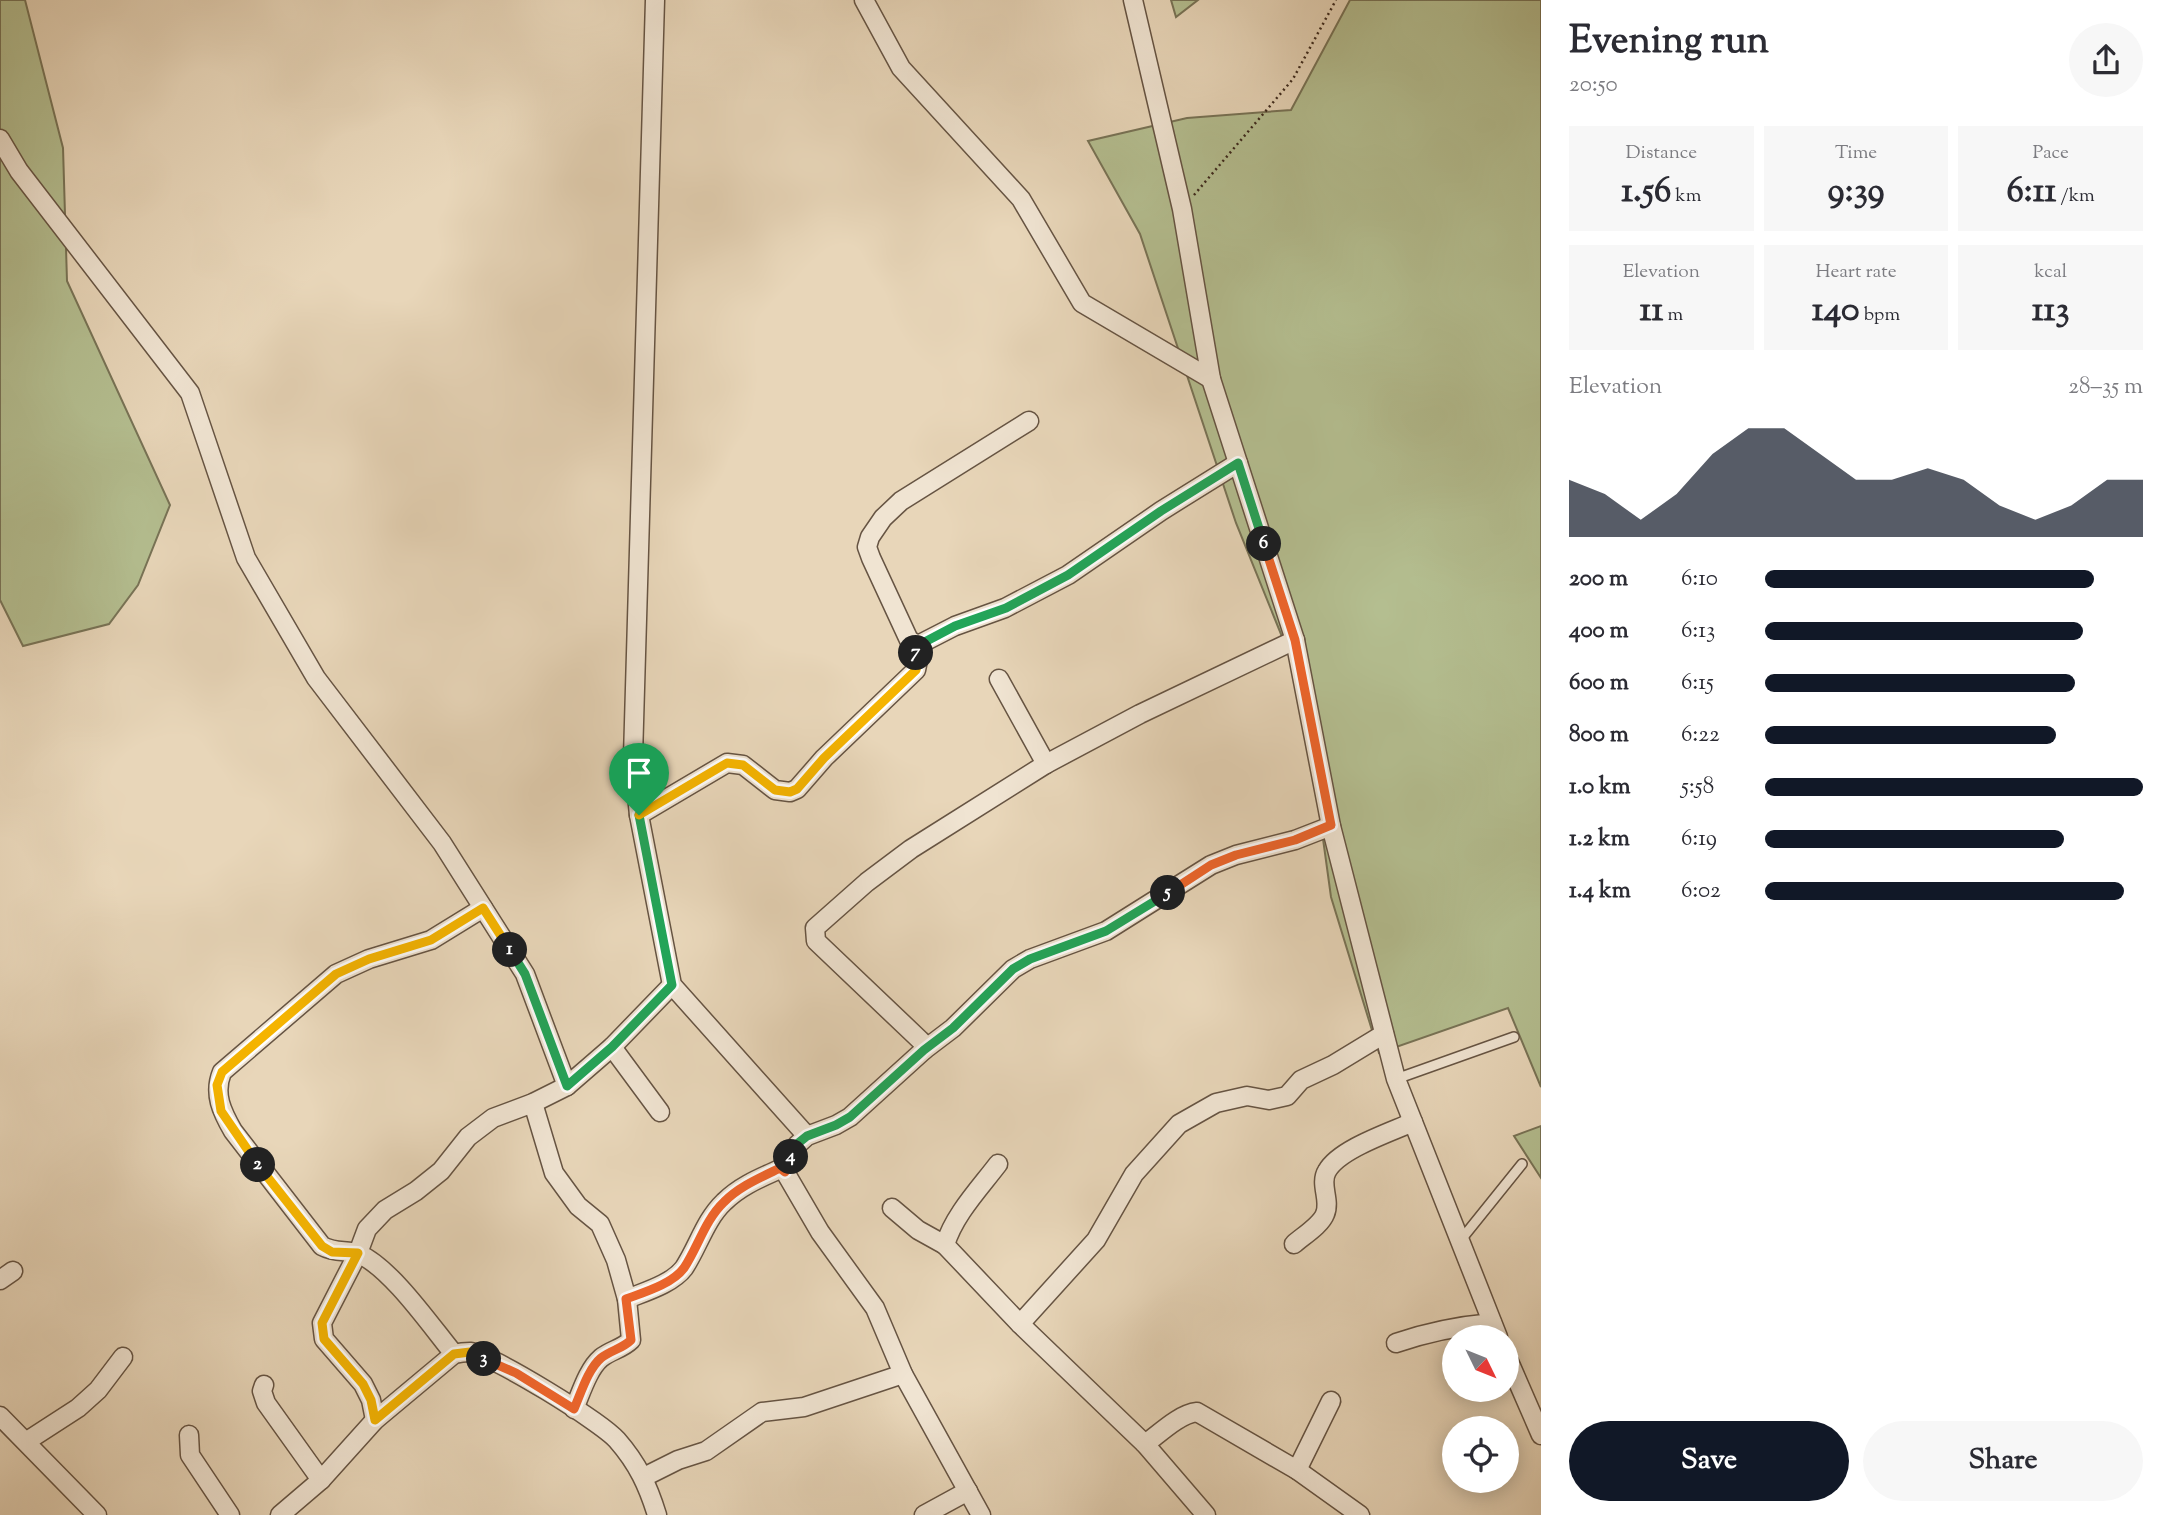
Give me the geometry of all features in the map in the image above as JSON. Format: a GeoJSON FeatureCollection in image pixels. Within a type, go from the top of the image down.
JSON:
{"type":"FeatureCollection","features":[{"type":"Feature","properties":{"kind":"street"},"geometry":{"type":"LineString","coordinates":[[655,0],[633,757],[639,815],[672,985],[807,1136]]}},
{"type":"Feature","properties":{"kind":"street"},"geometry":{"type":"LineString","coordinates":[[864,0],[901,68],[1021,199],[1082,303],[1212,379]]}},
{"type":"Feature","properties":{"kind":"street"},"geometry":{"type":"LineString","coordinates":[[1133,0],[1182,209],[1212,379],[1295,640],[1331,825],[1396,1079],[1493,1325]]}},
{"type":"Feature","properties":{"kind":"street"},"geometry":{"type":"LineString","coordinates":[[0,139],[19,172],[190,393],[246,558],[316,678],[442,844],[525,974],[567,1086]]}},
{"type":"Feature","properties":{"kind":"street"},"geometry":{"type":"LineString","coordinates":[[1029,421],[901,501],[883,518],[870,537],[867,547],[871,558],[909,640],[914,644],[919,645],[955,626],[1006,608],[1068,575],[1161,511],[1238,463]]}},
{"type":"Feature","properties":{"kind":"street"},"geometry":{"type":"LineString","coordinates":[[924,1050],[920,1040],[816,941],[815,928],[867,882],[911,849],[1046,764],[1140,714],[1295,640]]}},
{"type":"Feature","properties":{"kind":"street"},"geometry":{"type":"LineString","coordinates":[[639,815],[727,763],[743,765],[775,790],[790,792],[797,789],[824,758],[916,670],[918,660],[914,644]]}},
{"type":"Feature","properties":{"kind":"street"},"geometry":{"type":"LineString","coordinates":[[999,678],[1046,764]]}},
{"type":"Feature","properties":{"kind":"street"},"geometry":{"type":"LineString","coordinates":[[785,1172],[792,1153],[807,1136],[850,1117],[924,1050],[953,1028],[1013,969],[1030,959],[1106,931],[1211,865],[1236,855],[1295,840],[1331,825]]}},
{"type":"Feature","properties":{"kind":"street"},"geometry":{"type":"LineString","coordinates":[[454,1354],[381,1270],[358,1253],[332,1252],[322,1246],[233,1131],[221,1111],[217,1085],[222,1072],[336,974],[369,959],[431,940],[483,908]]}},
{"type":"Feature","properties":{"kind":"street"},"geometry":{"type":"LineString","coordinates":[[375,1420],[371,1400],[363,1384],[324,1339],[322,1323],[368,1229],[385,1210],[416,1192],[441,1171],[468,1137],[493,1118],[533,1103],[567,1086],[612,1047],[672,985]]}},
{"type":"Feature","properties":{"kind":"street"},"geometry":{"type":"LineString","coordinates":[[1020,1324],[1096,1240],[1134,1174],[1179,1124],[1216,1103],[1247,1096],[1269,1100],[1287,1096],[1301,1080],[1333,1065],[1384,1034]]}},
{"type":"Feature","properties":{"kind":"street"},"geometry":{"type":"LineString","coordinates":[[612,1047],[660,1112]]}},
{"type":"Feature","properties":{"kind":"street"},"geometry":{"type":"LineString","coordinates":[[533,1103],[554,1173],[578,1206],[600,1224],[617,1260],[626,1299],[631,1340],[625,1347],[605,1355],[597,1362],[574,1409]]}},
{"type":"Feature","properties":{"kind":"street"},"geometry":{"type":"LineString","coordinates":[[1293,1244],[1325,1217],[1324,1181],[1326,1172],[1334,1163],[1364,1144],[1413,1122]]}},
{"type":"Feature","properties":{"kind":"street"},"geometry":{"type":"LineString","coordinates":[[945,1245],[948,1234],[960,1215],[998,1164]]}},
{"type":"Feature","properties":{"kind":"street"},"geometry":{"type":"LineString","coordinates":[[626,1299],[676,1276],[683,1269],[722,1204],[740,1188],[780,1168],[785,1172],[820,1232],[875,1308],[903,1374],[981,1515]]}},
{"type":"Feature","properties":{"kind":"street"},"geometry":{"type":"LineString","coordinates":[[892,1208],[919,1230],[945,1245],[1020,1324],[1144,1444],[1206,1515]]}},
{"type":"Feature","properties":{"kind":"street"},"geometry":{"type":"LineString","coordinates":[[1396,1343],[1442,1329]]}},
{"type":"Feature","properties":{"kind":"street"},"geometry":{"type":"LineString","coordinates":[[280,1515],[321,1480],[375,1420],[454,1354],[470,1352],[516,1373],[615,1438],[644,1477],[657,1515]]}},
{"type":"Feature","properties":{"kind":"street"},"geometry":{"type":"LineString","coordinates":[[27,1441],[78,1408],[98,1390],[123,1357]]}},
{"type":"Feature","properties":{"kind":"street"},"geometry":{"type":"LineString","coordinates":[[644,1477],[678,1460],[706,1451],[762,1412],[804,1407],[903,1374]]}},
{"type":"Feature","properties":{"kind":"street"},"geometry":{"type":"LineString","coordinates":[[264,1385],[262,1391],[266,1403],[321,1480]]}},
{"type":"Feature","properties":{"kind":"street"},"geometry":{"type":"LineString","coordinates":[[1519,1385],[1541,1435]]}},
{"type":"Feature","properties":{"kind":"street"},"geometry":{"type":"LineString","coordinates":[[1297,1470],[1331,1401]]}},
{"type":"Feature","properties":{"kind":"street"},"geometry":{"type":"LineString","coordinates":[[1144,1444],[1192,1412],[1197,1412],[1297,1470],[1360,1515]]}},
{"type":"Feature","properties":{"kind":"street"},"geometry":{"type":"LineString","coordinates":[[0,1416],[97,1515]]}},
{"type":"Feature","properties":{"kind":"street"},"geometry":{"type":"LineString","coordinates":[[189,1435],[193,1461],[230,1515]]}},
{"type":"Feature","properties":{"kind":"street"},"geometry":{"type":"LineString","coordinates":[[924,1515],[968,1490]]}},
{"type":"Feature","properties":{"kind":"lane"},"geometry":{"type":"LineString","coordinates":[[1396,1079],[1514,1037]]}},
{"type":"Feature","properties":{"kind":"lane"},"geometry":{"type":"LineString","coordinates":[[1460,1241],[1522,1164]]}},
{"type":"Feature","properties":{"kind":"path"},"geometry":{"type":"LineString","coordinates":[[1182,209],[1293,79],[1336,0]]}},
{"type":"Feature","properties":{"kind":"green space"},"geometry":{"type":"Polygon","coordinates":[[[0,0],[25,0],[63,148],[67,281],[170,505],[138,585],[109,624],[23,646],[0,600],[0,0]]]}},
{"type":"Feature","properties":{"kind":"green space"},"geometry":{"type":"Polygon","coordinates":[[[1171,0],[1198,0],[1176,17],[1171,0]]]}},
{"type":"Feature","properties":{"kind":"green space"},"geometry":{"type":"Polygon","coordinates":[[[1350,0],[1541,0],[1541,1087],[1508,1008],[1379,1053],[1331,897],[1302,686],[1236,523],[1140,234],[1088,141],[1187,118],[1291,110],[1350,0]]]}},
{"type":"Feature","properties":{"kind":"green space"},"geometry":{"type":"Polygon","coordinates":[[[1541,1126],[1541,1178],[1514,1136],[1541,1126]]]}},
{"type":"Feature","properties":{"kind":"route"},"geometry":{"type":"LineString","coordinates":[[1238,463],[1295,640],[1331,825],[1295,840],[1236,855],[1211,865],[1106,931],[1030,959],[1013,969],[953,1028],[924,1050],[850,1117],[807,1136],[797,1144],[785,1172],[780,1168],[740,1188],[722,1204],[683,1269],[676,1276],[626,1299],[631,1340],[625,1347],[605,1355],[597,1362],[574,1409],[516,1373],[470,1352],[454,1354],[375,1420],[371,1400],[363,1384],[324,1339],[322,1323],[358,1253],[332,1252],[322,1246],[274,1186],[221,1111],[217,1085],[222,1072],[336,974],[369,959],[431,940],[483,908],[525,974],[567,1086],[612,1047],[672,985],[639,815],[727,763],[743,765],[775,790],[790,792],[797,789],[824,758],[916,670],[918,660],[914,644],[919,645],[955,626],[1006,608],[1068,575],[1161,511],[1238,463]]}}]}
